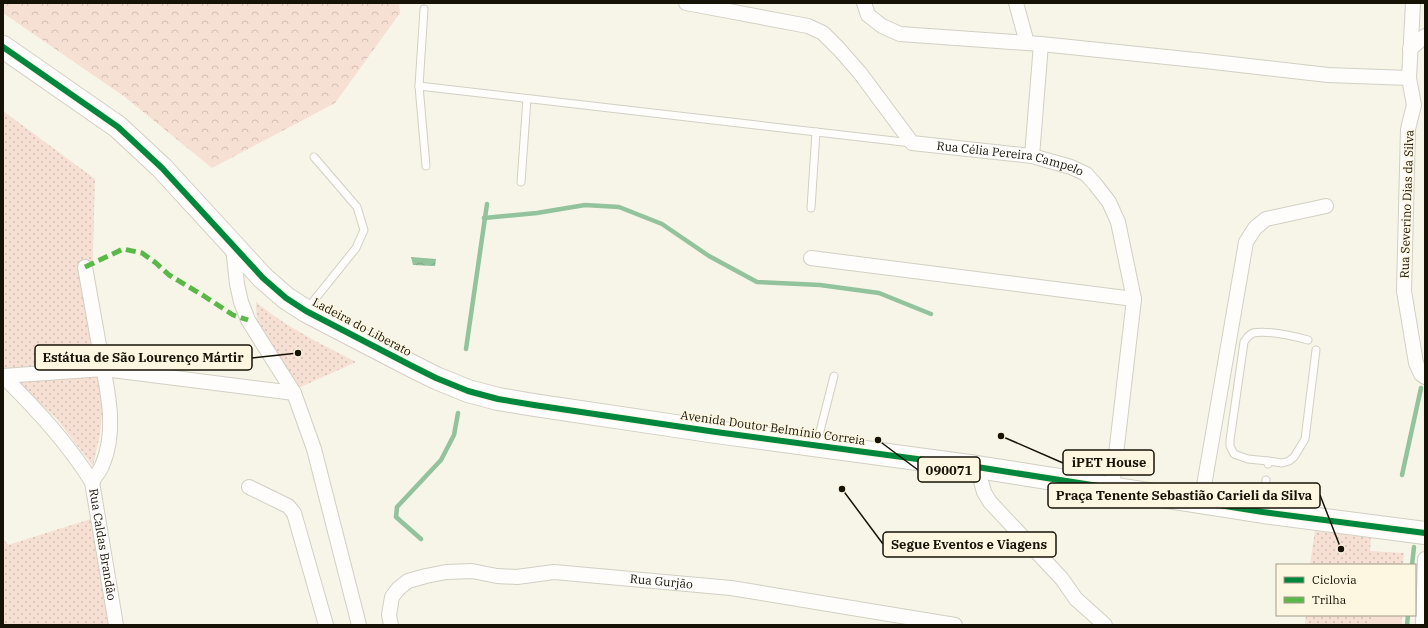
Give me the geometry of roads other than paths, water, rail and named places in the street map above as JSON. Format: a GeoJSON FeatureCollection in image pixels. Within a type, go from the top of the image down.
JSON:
{"type":"FeatureCollection","features":[{"type":"Feature","properties":{"kind":"main road","name":"Ladeira do Liberato"},"geometry":{"type":"LineString","coordinates":[[3,47],[118,127],[162,168],[233,247],[263,278],[286,298],[306,311],[436,378],[468,391],[498,399]]}},
{"type":"Feature","properties":{"kind":"main road","name":"Avenida Doutor Belmínio Correia"},"geometry":{"type":"LineString","coordinates":[[498,399],[640,421],[977,467],[1263,512],[1425,533]]}},
{"type":"Feature","properties":{"kind":"street"},"geometry":{"type":"LineString","coordinates":[[686,3],[808,26],[823,33],[860,73],[912,143]]}},
{"type":"Feature","properties":{"kind":"street"},"geometry":{"type":"LineString","coordinates":[[864,3],[868,15],[882,26],[900,34],[1034,44],[1328,75],[1409,78]]}},
{"type":"Feature","properties":{"kind":"street"},"geometry":{"type":"LineString","coordinates":[[1016,3],[1034,44],[1032,156]]}},
{"type":"Feature","properties":{"kind":"street","name":"Rua Severino Dias da Silva"},"geometry":{"type":"LineString","coordinates":[[1413,3],[1409,78],[1414,104],[1408,129],[1404,291],[1416,363],[1421,374],[1425,377]]}},
{"type":"Feature","properties":{"kind":"street"},"geometry":{"type":"LineString","coordinates":[[1410,49],[1425,36]]}},
{"type":"Feature","properties":{"kind":"street","name":"Rua Célia Pereira Campelo"},"geometry":{"type":"LineString","coordinates":[[912,143],[1032,156],[1071,167],[1086,174],[1109,202],[1118,222],[1134,299],[1112,489]]}},
{"type":"Feature","properties":{"kind":"street"},"geometry":{"type":"LineString","coordinates":[[1201,503],[1246,242],[1255,228],[1266,219],[1326,206]]}},
{"type":"Feature","properties":{"kind":"street"},"geometry":{"type":"LineString","coordinates":[[233,247],[237,284],[241,302],[248,320],[294,393],[314,449],[359,625]]}},
{"type":"Feature","properties":{"kind":"street"},"geometry":{"type":"LineString","coordinates":[[811,258],[1134,299]]}},
{"type":"Feature","properties":{"kind":"street"},"geometry":{"type":"LineString","coordinates":[[85,267],[111,414],[110,433],[102,466],[92,482]]}},
{"type":"Feature","properties":{"kind":"street"},"geometry":{"type":"LineString","coordinates":[[3,376],[104,369],[294,393]]}},
{"type":"Feature","properties":{"kind":"street","name":"Rua Caldas Brandão"},"geometry":{"type":"LineString","coordinates":[[3,376],[47,421],[80,462],[92,482],[116,625]]}},
{"type":"Feature","properties":{"kind":"street"},"geometry":{"type":"LineString","coordinates":[[977,467],[984,492],[990,502],[1062,579],[1076,599],[1105,625]]}},
{"type":"Feature","properties":{"kind":"street"},"geometry":{"type":"LineString","coordinates":[[249,487],[288,506],[294,513],[326,625]]}},
{"type":"Feature","properties":{"kind":"street"},"geometry":{"type":"LineString","coordinates":[[1423,625],[1425,559]]}},
{"type":"Feature","properties":{"kind":"street","name":"Rua Gurjão"},"geometry":{"type":"LineString","coordinates":[[390,620],[392,597],[398,589],[408,581],[426,576],[472,571],[497,576],[517,577],[554,572],[731,588],[914,621],[955,625]]}},
{"type":"Feature","properties":{"kind":"lane"},"geometry":{"type":"LineString","coordinates":[[424,9],[419,86],[426,166]]}},
{"type":"Feature","properties":{"kind":"lane"},"geometry":{"type":"LineString","coordinates":[[419,86],[912,143]]}},
{"type":"Feature","properties":{"kind":"lane"},"geometry":{"type":"LineString","coordinates":[[522,182],[527,98]]}},
{"type":"Feature","properties":{"kind":"lane"},"geometry":{"type":"LineString","coordinates":[[811,208],[816,132]]}},
{"type":"Feature","properties":{"kind":"lane"},"geometry":{"type":"LineString","coordinates":[[306,311],[356,248],[364,230],[357,207],[314,157]]}},
{"type":"Feature","properties":{"kind":"lane"},"geometry":{"type":"LineString","coordinates":[[1308,340],[1267,332],[1254,333],[1244,342],[1230,446],[1234,454],[1268,463],[1282,463],[1289,461],[1297,453],[1305,439],[1316,350]]}},
{"type":"Feature","properties":{"kind":"lane"},"geometry":{"type":"LineString","coordinates":[[817,445],[834,376]]}},
{"type":"Feature","properties":{"kind":"lane"},"geometry":{"type":"LineString","coordinates":[[1263,512],[1266,480]]}},
{"type":"Feature","properties":{"kind":"water"},"geometry":{"type":"Polygon","coordinates":[[[411,257],[436,259],[435,266],[413,265],[411,257]]]}},
{"type":"Feature","properties":{"kind":"waterway"},"geometry":{"type":"LineString","coordinates":[[466,349],[487,204]]}},
{"type":"Feature","properties":{"kind":"waterway"},"geometry":{"type":"LineString","coordinates":[[484,218],[537,213],[585,205],[619,207],[662,224],[709,256],[757,282],[820,285],[879,293],[931,314]]}},
{"type":"Feature","properties":{"kind":"waterway"},"geometry":{"type":"LineString","coordinates":[[1402,475],[1421,388]]}},
{"type":"Feature","properties":{"kind":"waterway"},"geometry":{"type":"LineString","coordinates":[[421,539],[396,517],[397,507],[441,460],[454,435],[458,413]]}},
{"type":"Feature","properties":{"kind":"waterway"},"geometry":{"type":"LineString","coordinates":[[1412,564],[1414,547]]}},
{"type":"Feature","properties":{"kind":"waterway"},"geometry":{"type":"LineString","coordinates":[[1407,625],[1408,616]]}},
{"type":"Feature","properties":{"kind":"place","name":"Estátua de São Lourenço Mártir"},"geometry":{"type":"Point","coordinates":[298,353]}},
{"type":"Feature","properties":{"kind":"place","name":"iPET House"},"geometry":{"type":"Point","coordinates":[1001,436]}},
{"type":"Feature","properties":{"kind":"place","name":"090071"},"geometry":{"type":"Point","coordinates":[878,440]}},
{"type":"Feature","properties":{"kind":"place","name":"Segue Eventos e Viagens"},"geometry":{"type":"Point","coordinates":[842,489]}},
{"type":"Feature","properties":{"kind":"place","name":"Praça Tenente Sebastião Carieli da Silva"},"geometry":{"type":"Point","coordinates":[1341,549]}}]}
